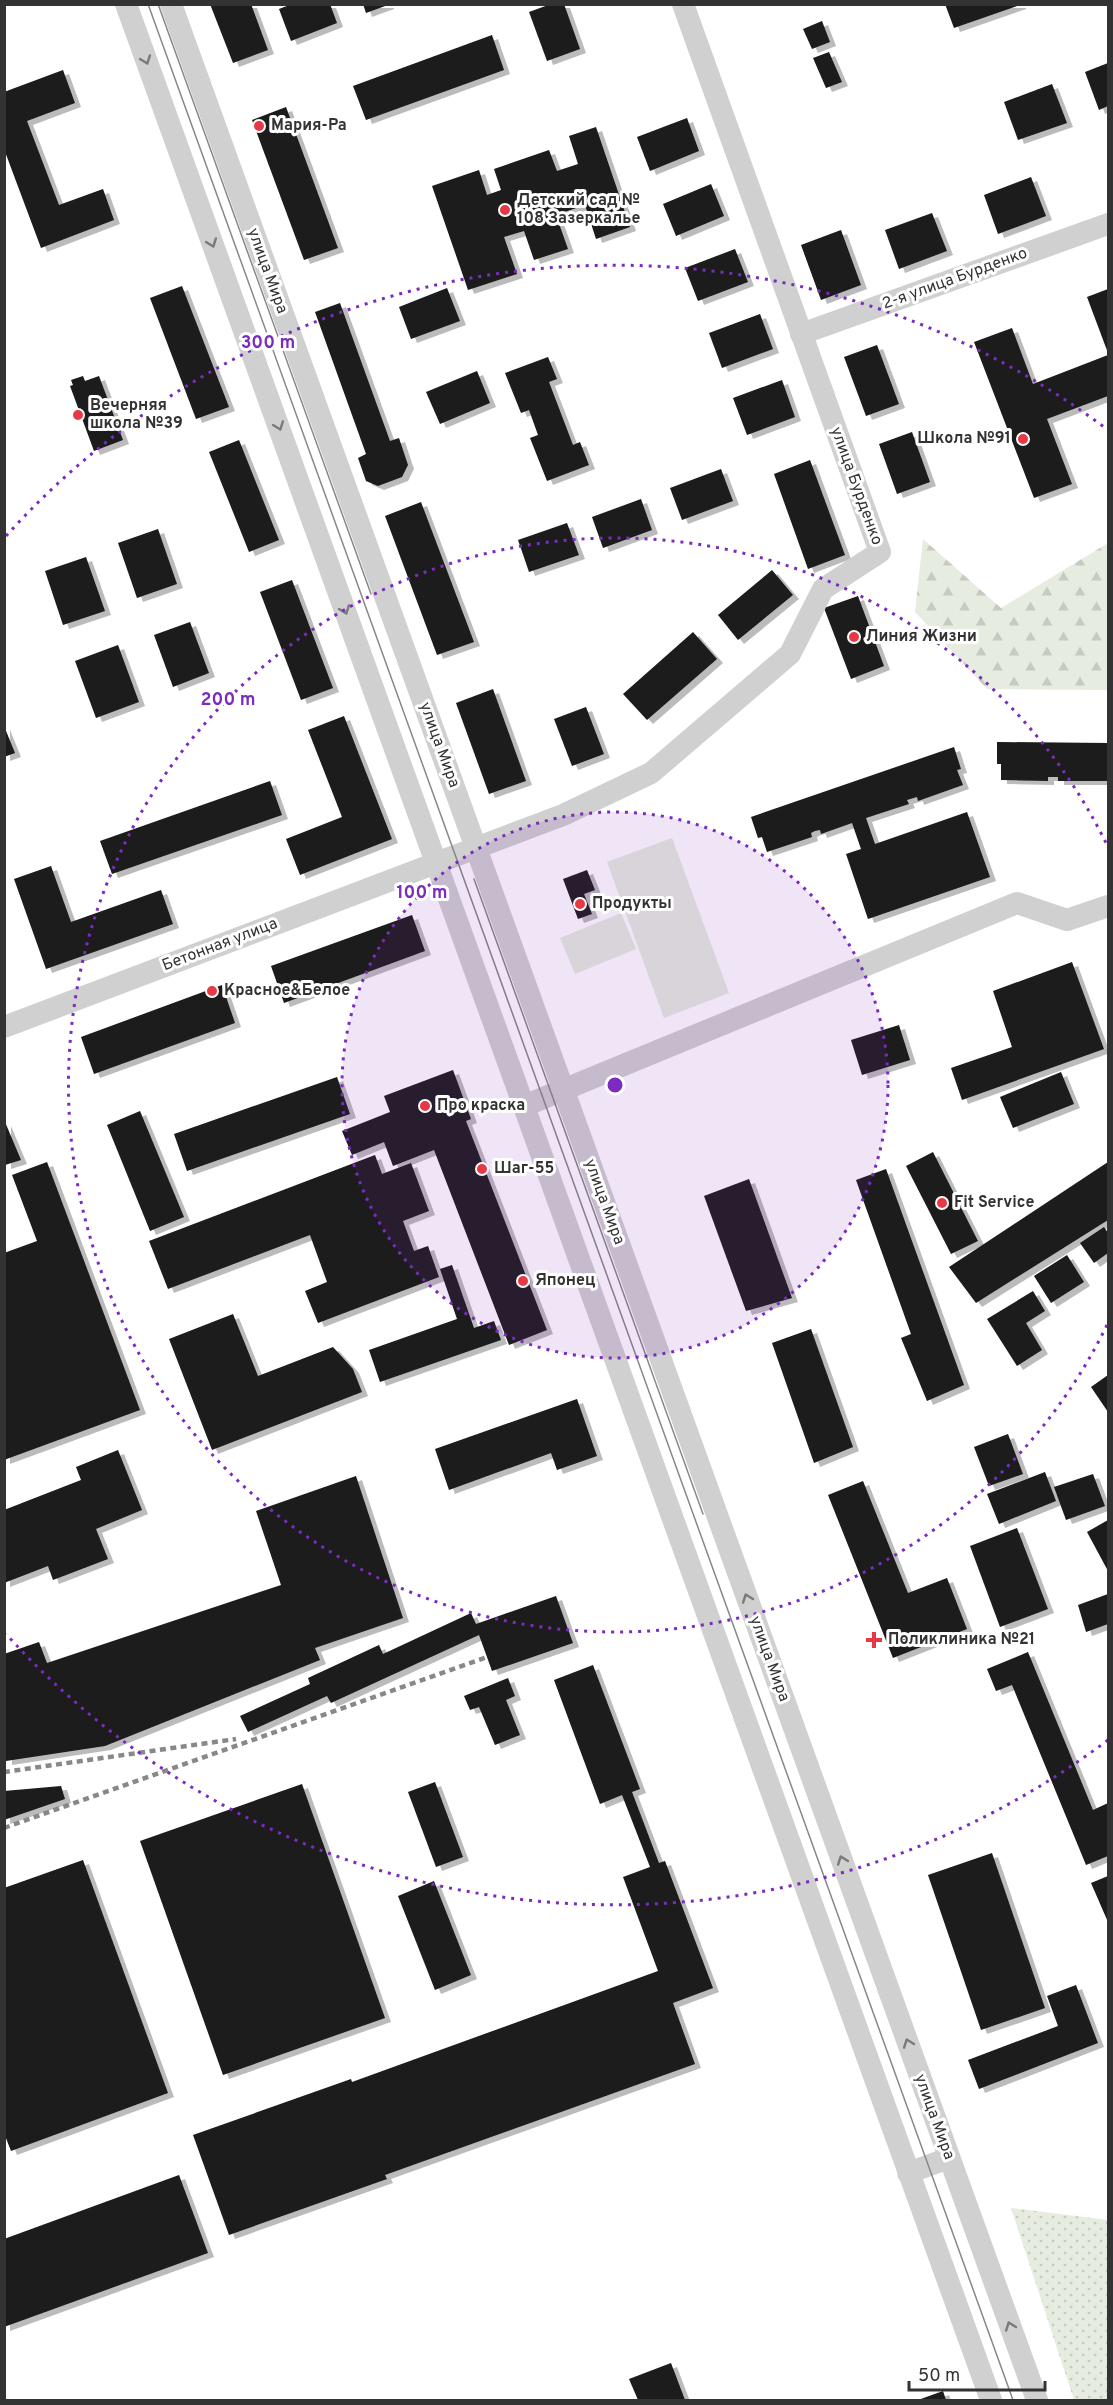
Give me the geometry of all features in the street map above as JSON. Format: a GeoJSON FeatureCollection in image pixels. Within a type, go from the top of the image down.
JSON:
{"type":"FeatureCollection","features":[{"type":"Feature","properties":{"kind":"street"},"geometry":{"type":"LineString","coordinates":[[126,4],[991,2400]]}},
{"type":"Feature","properties":{"kind":"street","name":"улица Мира"},"geometry":{"type":"LineString","coordinates":[[171,4],[1036,2400]]}},
{"type":"Feature","properties":{"kind":"street","name":"улица Бурденко"},"geometry":{"type":"LineString","coordinates":[[476,847],[563,815],[651,772],[790,654],[823,589],[880,552],[683,4]]}},
{"type":"Feature","properties":{"kind":"street","name":"2-я улица Бурденко"},"geometry":{"type":"LineString","coordinates":[[801,334],[1108,224]]}},
{"type":"Feature","properties":{"kind":"street","name":"Бетонная улица"},"geometry":{"type":"LineString","coordinates":[[4,1027],[476,847]]}},
{"type":"Feature","properties":{"kind":"street"},"geometry":{"type":"LineString","coordinates":[[524,1106],[1017,903],[1067,920],[1108,906]]}},
{"type":"Feature","properties":{"kind":"street"},"geometry":{"type":"LineString","coordinates":[[908,2174],[950,2158]]}},
{"type":"Feature","properties":{"kind":"green space"},"geometry":{"type":"Polygon","coordinates":[[[923,539],[1001,608],[1108,543],[1108,690],[987,689],[915,612],[923,539]]]}},
{"type":"Feature","properties":{"kind":"green space"},"geometry":{"type":"Polygon","coordinates":[[[672,838],[729,993],[664,1018],[607,862],[672,838]]]}},
{"type":"Feature","properties":{"kind":"green space"},"geometry":{"type":"Polygon","coordinates":[[[621,913],[636,949],[575,974],[560,938],[621,913]]]}},
{"type":"Feature","properties":{"kind":"green space"},"geometry":{"type":"Polygon","coordinates":[[[1011,2208],[1108,2220],[1108,2400],[1074,2400],[1011,2208]]]}},
{"type":"Feature","properties":{"kind":"building"},"geometry":{"type":"Polygon","coordinates":[[[210,4],[251,4],[268,50],[233,63],[210,4]]]}},
{"type":"Feature","properties":{"kind":"building"},"geometry":{"type":"Polygon","coordinates":[[[292,4],[330,4],[337,23],[291,41],[279,9],[292,4]]]}},
{"type":"Feature","properties":{"kind":"building"},"geometry":{"type":"Polygon","coordinates":[[[363,4],[388,4],[388,5],[366,13],[363,4]]]}},
{"type":"Feature","properties":{"kind":"building"},"geometry":{"type":"Polygon","coordinates":[[[551,4],[564,4],[580,49],[547,61],[529,12],[551,4]]]}},
{"type":"Feature","properties":{"kind":"building"},"geometry":{"type":"Polygon","coordinates":[[[945,4],[1020,4],[1020,5],[954,28],[945,4]]]}},
{"type":"Feature","properties":{"kind":"building"},"geometry":{"type":"Polygon","coordinates":[[[822,21],[830,42],[812,49],[803,29],[822,21]]]}},
{"type":"Feature","properties":{"kind":"building"},"geometry":{"type":"Polygon","coordinates":[[[492,35],[504,70],[366,120],[353,86],[492,35]]]}},
{"type":"Feature","properties":{"kind":"building"},"geometry":{"type":"Polygon","coordinates":[[[829,52],[842,82],[826,88],[813,58],[829,52]]]}},
{"type":"Feature","properties":{"kind":"building"},"geometry":{"type":"Polygon","coordinates":[[[1108,63],[1108,106],[1099,110],[1085,72],[1108,63]]]}},
{"type":"Feature","properties":{"kind":"building"},"geometry":{"type":"Polygon","coordinates":[[[63,70],[75,103],[27,121],[59,205],[103,189],[114,220],[41,248],[4,149],[4,92],[63,70]]]}},
{"type":"Feature","properties":{"kind":"building"},"geometry":{"type":"Polygon","coordinates":[[[1052,84],[1067,123],[1018,140],[1004,102],[1052,84]]]}},
{"type":"Feature","properties":{"kind":"building"},"geometry":{"type":"Polygon","coordinates":[[[286,107],[338,248],[304,260],[252,120],[286,107]]]}},
{"type":"Feature","properties":{"kind":"building"},"geometry":{"type":"Polygon","coordinates":[[[687,118],[699,151],[650,171],[637,137],[687,118]]]}},
{"type":"Feature","properties":{"kind":"building","name":"Детский сад № 108 Зазеркалье"},"geometry":{"type":"Polygon","coordinates":[[[596,127],[630,227],[596,239],[585,205],[556,215],[568,249],[534,260],[524,231],[504,237],[517,274],[468,290],[432,186],[479,170],[487,195],[501,190],[494,169],[549,150],[557,171],[578,164],[569,136],[596,127]]]}},
{"type":"Feature","properties":{"kind":"building"},"geometry":{"type":"Polygon","coordinates":[[[1031,177],[1046,216],[998,234],[984,195],[1031,177]]]}},
{"type":"Feature","properties":{"kind":"building"},"geometry":{"type":"Polygon","coordinates":[[[711,184],[724,216],[676,236],[663,204],[711,184]]]}},
{"type":"Feature","properties":{"kind":"building"},"geometry":{"type":"Polygon","coordinates":[[[932,213],[947,251],[899,269],[885,230],[932,213]]]}},
{"type":"Feature","properties":{"kind":"building"},"geometry":{"type":"Polygon","coordinates":[[[841,230],[861,285],[821,300],[801,245],[841,230]]]}},
{"type":"Feature","properties":{"kind":"building"},"geometry":{"type":"Polygon","coordinates":[[[735,249],[748,282],[698,301],[685,268],[735,249]]]}},
{"type":"Feature","properties":{"kind":"building"},"geometry":{"type":"Polygon","coordinates":[[[182,286],[229,407],[196,419],[150,298],[182,286]]]}},
{"type":"Feature","properties":{"kind":"building"},"geometry":{"type":"Polygon","coordinates":[[[447,288],[460,321],[411,339],[399,307],[447,288]]]}},
{"type":"Feature","properties":{"kind":"building"},"geometry":{"type":"Polygon","coordinates":[[[1108,289],[1108,353],[1087,297],[1108,289]]]}},
{"type":"Feature","properties":{"kind":"building"},"geometry":{"type":"Polygon","coordinates":[[[340,303],[390,441],[399,438],[408,465],[402,477],[378,486],[366,481],[358,458],[366,454],[315,312],[340,303]]]}},
{"type":"Feature","properties":{"kind":"building"},"geometry":{"type":"Polygon","coordinates":[[[760,314],[773,349],[722,368],[709,333],[760,314]]]}},
{"type":"Feature","properties":{"kind":"building"},"geometry":{"type":"Polygon","coordinates":[[[1012,328],[1033,384],[1108,355],[1108,396],[1047,419],[1072,484],[1034,498],[974,342],[1012,328]]]}},
{"type":"Feature","properties":{"kind":"building"},"geometry":{"type":"Polygon","coordinates":[[[877,345],[899,404],[866,416],[844,357],[877,345]]]}},
{"type":"Feature","properties":{"kind":"building"},"geometry":{"type":"Polygon","coordinates":[[[548,357],[557,379],[549,382],[573,445],[580,442],[589,465],[547,481],[530,438],[538,435],[529,410],[521,413],[505,373],[548,357]]]}},
{"type":"Feature","properties":{"kind":"building"},"geometry":{"type":"Polygon","coordinates":[[[477,371],[490,403],[440,424],[426,392],[477,371]]]}},
{"type":"Feature","properties":{"kind":"building"},"geometry":{"type":"Polygon","coordinates":[[[83,376],[85,381],[99,376],[123,440],[94,451],[70,386],[73,385],[71,380],[83,376]]]}},
{"type":"Feature","properties":{"kind":"building"},"geometry":{"type":"Polygon","coordinates":[[[782,380],[795,417],[747,435],[733,398],[782,380]]]}},
{"type":"Feature","properties":{"kind":"building"},"geometry":{"type":"Polygon","coordinates":[[[912,432],[930,482],[897,494],[879,444],[912,432]]]}},
{"type":"Feature","properties":{"kind":"building"},"geometry":{"type":"Polygon","coordinates":[[[239,440],[279,540],[249,552],[209,452],[239,440]]]}},
{"type":"Feature","properties":{"kind":"building"},"geometry":{"type":"Polygon","coordinates":[[[810,460],[845,555],[808,569],[774,474],[810,460]]]}},
{"type":"Feature","properties":{"kind":"building"},"geometry":{"type":"Polygon","coordinates":[[[721,469],[733,501],[682,520],[670,488],[721,469]]]}},
{"type":"Feature","properties":{"kind":"building"},"geometry":{"type":"Polygon","coordinates":[[[641,499],[652,530],[603,548],[592,517],[641,499]]]}},
{"type":"Feature","properties":{"kind":"building"},"geometry":{"type":"Polygon","coordinates":[[[421,502],[474,642],[437,655],[385,516],[421,502]]]}},
{"type":"Feature","properties":{"kind":"building"},"geometry":{"type":"Polygon","coordinates":[[[567,523],[579,555],[529,572],[518,540],[567,523]]]}},
{"type":"Feature","properties":{"kind":"building"},"geometry":{"type":"Polygon","coordinates":[[[158,529],[177,584],[137,598],[118,543],[158,529]]]}},
{"type":"Feature","properties":{"kind":"building"},"geometry":{"type":"Polygon","coordinates":[[[86,557],[105,611],[63,625],[45,571],[86,557]]]}},
{"type":"Feature","properties":{"kind":"building"},"geometry":{"type":"Polygon","coordinates":[[[772,570],[793,595],[738,640],[718,615],[772,570]]]}},
{"type":"Feature","properties":{"kind":"building"},"geometry":{"type":"Polygon","coordinates":[[[292,580],[333,688],[301,700],[260,592],[292,580]]]}},
{"type":"Feature","properties":{"kind":"building","name":"Линия Жизни"},"geometry":{"type":"Polygon","coordinates":[[[858,596],[884,666],[851,679],[824,608],[858,596]]]}},
{"type":"Feature","properties":{"kind":"building"},"geometry":{"type":"Polygon","coordinates":[[[190,622],[209,673],[173,687],[154,635],[190,622]]]}},
{"type":"Feature","properties":{"kind":"building"},"geometry":{"type":"Polygon","coordinates":[[[693,632],[717,659],[647,720],[623,694],[693,632]]]}},
{"type":"Feature","properties":{"kind":"building"},"geometry":{"type":"Polygon","coordinates":[[[118,645],[139,702],[96,718],[75,661],[118,645]]]}},
{"type":"Feature","properties":{"kind":"building"},"geometry":{"type":"Polygon","coordinates":[[[493,689],[526,781],[489,794],[456,703],[493,689]]]}},
{"type":"Feature","properties":{"kind":"building"},"geometry":{"type":"Polygon","coordinates":[[[586,707],[604,754],[572,766],[554,719],[586,707]]]}},
{"type":"Feature","properties":{"kind":"building"},"geometry":{"type":"Polygon","coordinates":[[[344,716],[392,839],[300,875],[286,839],[342,817],[308,730],[344,716]]]}},
{"type":"Feature","properties":{"kind":"building"},"geometry":{"type":"Polygon","coordinates":[[[4,726],[15,753],[4,757],[4,726]]]}},
{"type":"Feature","properties":{"kind":"building"},"geometry":{"type":"Polygon","coordinates":[[[997,742],[1108,743],[1108,781],[1058,781],[1058,777],[1048,777],[1048,781],[1001,780],[1001,764],[997,764],[997,742]]]}},
{"type":"Feature","properties":{"kind":"building"},"geometry":{"type":"Polygon","coordinates":[[[954,747],[961,769],[957,770],[963,785],[918,801],[917,797],[907,800],[909,804],[866,818],[875,844],[967,812],[990,877],[868,919],[846,854],[861,849],[852,823],[821,834],[820,830],[815,831],[811,833],[812,837],[767,852],[762,837],[758,838],[751,817],[954,747]]]}},
{"type":"Feature","properties":{"kind":"building"},"geometry":{"type":"Polygon","coordinates":[[[270,781],[282,815],[112,874],[100,841],[270,781]]]}},
{"type":"Feature","properties":{"kind":"building"},"geometry":{"type":"Polygon","coordinates":[[[51,866],[71,922],[161,890],[173,924],[46,969],[14,879],[51,866]]]}},
{"type":"Feature","properties":{"kind":"building","name":"Продукты"},"geometry":{"type":"Polygon","coordinates":[[[587,870],[595,890],[584,894],[592,914],[578,919],[563,879],[587,870]]]}},
{"type":"Feature","properties":{"kind":"building"},"geometry":{"type":"Polygon","coordinates":[[[412,915],[425,951],[284,1003],[271,966],[412,915]]]}},
{"type":"Feature","properties":{"kind":"building"},"geometry":{"type":"Polygon","coordinates":[[[1072,962],[1104,1049],[962,1100],[951,1068],[1012,1047],[993,991],[1072,962]]]}},
{"type":"Feature","properties":{"kind":"building"},"geometry":{"type":"Polygon","coordinates":[[[222,985],[235,1023],[94,1074],[81,1037],[222,985]]]}},
{"type":"Feature","properties":{"kind":"building"},"geometry":{"type":"Polygon","coordinates":[[[899,1025],[910,1060],[862,1075],[851,1040],[899,1025]]]}},
{"type":"Feature","properties":{"kind":"building"},"geometry":{"type":"Polygon","coordinates":[[[453,1070],[471,1119],[466,1121],[547,1330],[509,1345],[434,1150],[393,1166],[384,1142],[352,1155],[342,1131],[390,1112],[384,1096],[453,1070]]]}},
{"type":"Feature","properties":{"kind":"building"},"geometry":{"type":"Polygon","coordinates":[[[1061,1072],[1074,1104],[1013,1128],[1000,1097],[1061,1072]]]}},
{"type":"Feature","properties":{"kind":"building"},"geometry":{"type":"Polygon","coordinates":[[[337,1077],[350,1114],[187,1171],[174,1134],[337,1077]]]}},
{"type":"Feature","properties":{"kind":"building"},"geometry":{"type":"Polygon","coordinates":[[[140,1111],[184,1217],[150,1231],[107,1125],[140,1111]]]}},
{"type":"Feature","properties":{"kind":"building"},"geometry":{"type":"Polygon","coordinates":[[[5,1122],[21,1160],[5,1165],[5,1122]]]}},
{"type":"Feature","properties":{"kind":"building","name":"Fit Service"},"geometry":{"type":"Polygon","coordinates":[[[933,1152],[978,1241],[951,1254],[906,1166],[933,1152]]]}},
{"type":"Feature","properties":{"kind":"building"},"geometry":{"type":"Polygon","coordinates":[[[375,1155],[382,1174],[411,1163],[429,1211],[403,1221],[414,1251],[428,1246],[439,1277],[318,1323],[305,1291],[327,1282],[310,1235],[168,1289],[149,1241],[375,1155]]]}},
{"type":"Feature","properties":{"kind":"building"},"geometry":{"type":"Polygon","coordinates":[[[47,1162],[140,1410],[4,1460],[4,1253],[37,1241],[12,1175],[47,1162]]]}},
{"type":"Feature","properties":{"kind":"building"},"geometry":{"type":"Polygon","coordinates":[[[1108,1162],[1108,1220],[976,1303],[949,1267],[1108,1162]]]}},
{"type":"Feature","properties":{"kind":"building"},"geometry":{"type":"Polygon","coordinates":[[[886,1169],[964,1385],[927,1401],[901,1338],[911,1334],[856,1180],[886,1169]]]}},
{"type":"Feature","properties":{"kind":"building"},"geometry":{"type":"Polygon","coordinates":[[[749,1179],[792,1298],[746,1311],[704,1196],[749,1179]]]}},
{"type":"Feature","properties":{"kind":"building"},"geometry":{"type":"Polygon","coordinates":[[[1104,1227],[1108,1233],[1108,1253],[1094,1263],[1080,1243],[1104,1227]]]}},
{"type":"Feature","properties":{"kind":"building"},"geometry":{"type":"Polygon","coordinates":[[[1067,1255],[1084,1282],[1051,1303],[1034,1276],[1067,1255]]]}},
{"type":"Feature","properties":{"kind":"building"},"geometry":{"type":"Polygon","coordinates":[[[452,1265],[474,1328],[494,1321],[501,1340],[380,1382],[369,1350],[457,1319],[440,1269],[452,1265]]]}},
{"type":"Feature","properties":{"kind":"building"},"geometry":{"type":"Polygon","coordinates":[[[1033,1291],[1045,1311],[1026,1323],[1042,1350],[1017,1366],[987,1319],[1033,1291]]]}},
{"type":"Feature","properties":{"kind":"building"},"geometry":{"type":"Polygon","coordinates":[[[233,1314],[258,1376],[333,1347],[353,1369],[362,1392],[212,1450],[169,1339],[233,1314]]]}},
{"type":"Feature","properties":{"kind":"building"},"geometry":{"type":"Polygon","coordinates":[[[811,1329],[853,1447],[814,1463],[772,1343],[811,1329]]]}},
{"type":"Feature","properties":{"kind":"building"},"geometry":{"type":"Polygon","coordinates":[[[1108,1375],[1108,1412],[1091,1387],[1108,1375]]]}},
{"type":"Feature","properties":{"kind":"building"},"geometry":{"type":"Polygon","coordinates":[[[577,1399],[597,1456],[557,1470],[551,1453],[449,1490],[435,1449],[577,1399]]]}},
{"type":"Feature","properties":{"kind":"building"},"geometry":{"type":"Polygon","coordinates":[[[1008,1434],[1023,1474],[989,1486],[974,1447],[1008,1434]]]}},
{"type":"Feature","properties":{"kind":"building"},"geometry":{"type":"Polygon","coordinates":[[[118,1450],[142,1510],[96,1529],[108,1559],[53,1580],[48,1566],[4,1583],[4,1510],[81,1480],[76,1467],[118,1450]]]}},
{"type":"Feature","properties":{"kind":"building"},"geometry":{"type":"Polygon","coordinates":[[[1045,1472],[1056,1501],[999,1524],[987,1494],[1045,1472]]]}},
{"type":"Feature","properties":{"kind":"building"},"geometry":{"type":"Polygon","coordinates":[[[1093,1474],[1105,1506],[1066,1520],[1054,1487],[1093,1474]]]}},
{"type":"Feature","properties":{"kind":"building"},"geometry":{"type":"Polygon","coordinates":[[[356,1476],[403,1618],[315,1648],[320,1660],[105,1746],[6,1761],[4,1654],[39,1642],[47,1663],[281,1585],[256,1511],[356,1476]]]}},
{"type":"Feature","properties":{"kind":"building"},"geometry":{"type":"Polygon","coordinates":[[[863,1481],[908,1593],[947,1578],[967,1629],[893,1658],[828,1495],[863,1481]]]}},
{"type":"Feature","properties":{"kind":"building"},"geometry":{"type":"Polygon","coordinates":[[[1108,1520],[1108,1571],[1087,1532],[1108,1520]]]}},
{"type":"Feature","properties":{"kind":"building"},"geometry":{"type":"Polygon","coordinates":[[[1017,1528],[1048,1609],[1000,1627],[970,1546],[1017,1528]]]}},
{"type":"Feature","properties":{"kind":"building"},"geometry":{"type":"Polygon","coordinates":[[[1108,1594],[1108,1624],[1086,1632],[1078,1605],[1108,1594]]]}},
{"type":"Feature","properties":{"kind":"building"},"geometry":{"type":"Polygon","coordinates":[[[556,1596],[573,1643],[492,1671],[479,1635],[331,1703],[327,1696],[248,1732],[240,1716],[310,1684],[308,1678],[379,1645],[383,1654],[471,1613],[476,1624],[556,1596]]]}},
{"type":"Feature","properties":{"kind":"building"},"geometry":{"type":"Polygon","coordinates":[[[1028,1652],[1093,1810],[1108,1803],[1108,1856],[1086,1865],[1012,1685],[996,1691],[987,1669],[1028,1652]]]}},
{"type":"Feature","properties":{"kind":"building"},"geometry":{"type":"Polygon","coordinates":[[[593,1665],[640,1789],[632,1792],[659,1863],[665,1861],[713,1988],[673,2003],[695,2064],[385,2175],[387,2179],[229,2235],[193,2135],[351,2079],[352,2082],[658,1971],[623,1877],[650,1867],[622,1795],[600,1804],[554,1680],[593,1665]]]}},
{"type":"Feature","properties":{"kind":"building"},"geometry":{"type":"Polygon","coordinates":[[[508,1678],[515,1696],[506,1700],[520,1735],[495,1745],[479,1707],[470,1710],[464,1696],[508,1678]]]}},
{"type":"Feature","properties":{"kind":"building"},"geometry":{"type":"Polygon","coordinates":[[[435,1782],[463,1857],[436,1867],[408,1792],[435,1782]]]}},
{"type":"Feature","properties":{"kind":"building"},"geometry":{"type":"Polygon","coordinates":[[[302,1784],[385,2018],[223,2075],[140,1841],[302,1784]]]}},
{"type":"Feature","properties":{"kind":"building"},"geometry":{"type":"Polygon","coordinates":[[[61,1786],[65,1799],[4,1820],[4,1791],[61,1786]]]}},
{"type":"Feature","properties":{"kind":"building"},"geometry":{"type":"Polygon","coordinates":[[[992,1853],[1045,2008],[981,2030],[928,1875],[992,1853]]]}},
{"type":"Feature","properties":{"kind":"building"},"geometry":{"type":"Polygon","coordinates":[[[83,1860],[168,2093],[11,2151],[4,2133],[4,1888],[83,1860]]]}},
{"type":"Feature","properties":{"kind":"building"},"geometry":{"type":"Polygon","coordinates":[[[1108,1876],[1108,1922],[1091,1883],[1108,1876]]]}},
{"type":"Feature","properties":{"kind":"building"},"geometry":{"type":"Polygon","coordinates":[[[434,1881],[471,1975],[435,1990],[398,1896],[434,1881]]]}},
{"type":"Feature","properties":{"kind":"building"},"geometry":{"type":"Polygon","coordinates":[[[1076,1985],[1098,2043],[979,2089],[968,2060],[1058,2026],[1047,1996],[1076,1985]]]}},
{"type":"Feature","properties":{"kind":"building"},"geometry":{"type":"Polygon","coordinates":[[[179,2175],[208,2253],[4,2327],[4,2239],[179,2175]]]}},
{"type":"Feature","properties":{"kind":"building"},"geometry":{"type":"Polygon","coordinates":[[[671,2363],[685,2400],[638,2400],[629,2379],[671,2363]]]}},
{"type":"Feature","properties":{"kind":"building"},"geometry":{"type":"Polygon","coordinates":[[[943,2391],[946,2400],[918,2400],[943,2391]]]}},
{"type":"Feature","properties":{"kind":"tram line"},"geometry":{"type":"LineString","coordinates":[[148,4],[1013,2400]]}},
{"type":"Feature","properties":{"kind":"tram line"},"geometry":{"type":"LineString","coordinates":[[158,4],[371,594]]}},
{"type":"Feature","properties":{"kind":"tram line"},"geometry":{"type":"LineString","coordinates":[[474,879],[703,1514]]}},
{"type":"Feature","properties":{"kind":"railway"},"geometry":{"type":"LineString","coordinates":[[4,1828],[487,1657]]}},
{"type":"Feature","properties":{"kind":"railway"},"geometry":{"type":"LineString","coordinates":[[4,1772],[236,1739]]}},
{"type":"Feature","properties":{"kind":"place","name":"Мария-Ра"},"geometry":{"type":"Point","coordinates":[259,126]}},
{"type":"Feature","properties":{"kind":"place","name":"Детский сад № 108 Зазеркалье"},"geometry":{"type":"Point","coordinates":[505,210]}},
{"type":"Feature","properties":{"kind":"place","name":"Вечерняя школа №39"},"geometry":{"type":"Point","coordinates":[78,415]}},
{"type":"Feature","properties":{"kind":"place","name":"Школа №91"},"geometry":{"type":"Point","coordinates":[1023,439]}},
{"type":"Feature","properties":{"kind":"place","name":"Линия Жизни"},"geometry":{"type":"Point","coordinates":[854,637]}},
{"type":"Feature","properties":{"kind":"place","name":"Продукты"},"geometry":{"type":"Point","coordinates":[580,904]}},
{"type":"Feature","properties":{"kind":"place","name":"Красное&Белое"},"geometry":{"type":"Point","coordinates":[212,991]}},
{"type":"Feature","properties":{"kind":"place","name":"Про краска"},"geometry":{"type":"Point","coordinates":[425,1106]}},
{"type":"Feature","properties":{"kind":"place","name":"Шаг-55"},"geometry":{"type":"Point","coordinates":[482,1169]}},
{"type":"Feature","properties":{"kind":"place","name":"Fit Service"},"geometry":{"type":"Point","coordinates":[942,1203]}},
{"type":"Feature","properties":{"kind":"place","name":"Японец"},"geometry":{"type":"Point","coordinates":[523,1281]}},
{"type":"Feature","properties":{"kind":"place","name":"Поликлиника №21"},"geometry":{"type":"Point","coordinates":[874,1640]}}]}
